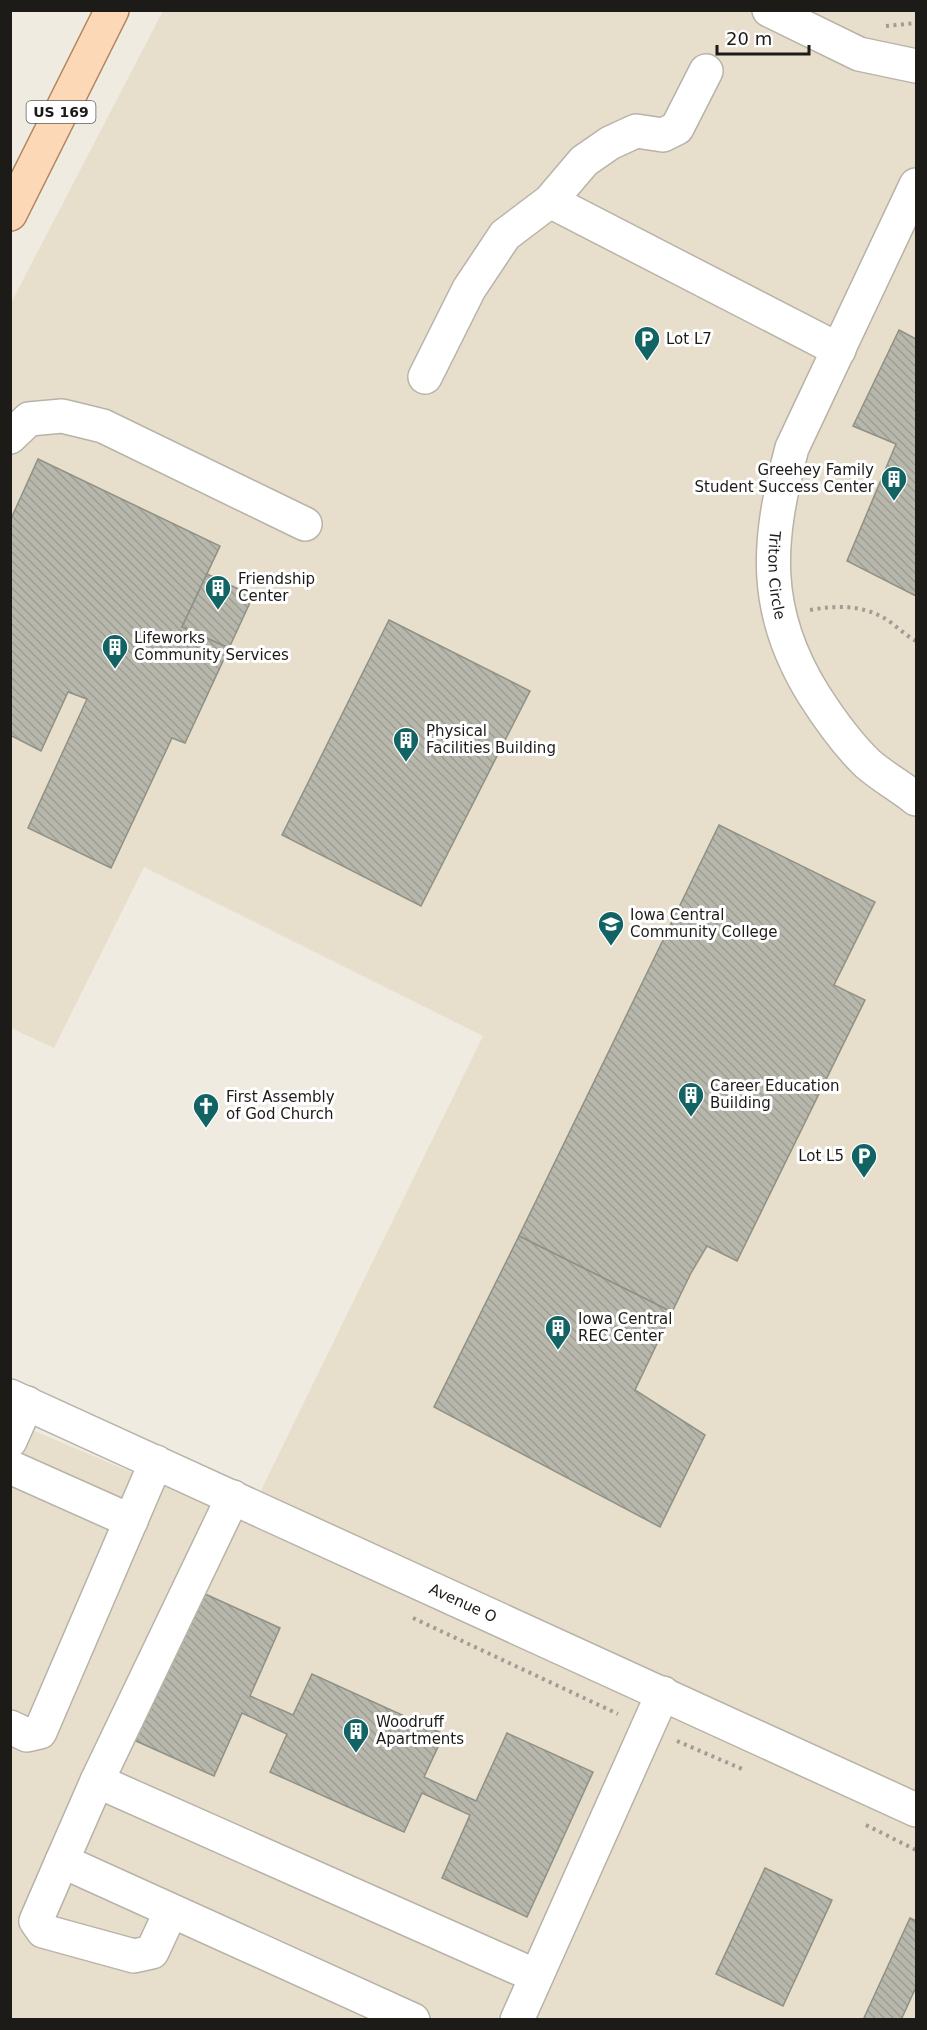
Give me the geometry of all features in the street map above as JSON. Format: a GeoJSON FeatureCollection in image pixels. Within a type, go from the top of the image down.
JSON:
{"type":"FeatureCollection","features":[{"type":"Feature","properties":{"kind":"main road","name":"US 169"},"geometry":{"type":"LineString","coordinates":[[10,214],[112,10]]}},
{"type":"Feature","properties":{"kind":"street"},"geometry":{"type":"LineString","coordinates":[[769,10],[859,54],[916,66]]}},
{"type":"Feature","properties":{"kind":"street"},"geometry":{"type":"LineString","coordinates":[[425,377],[469,289],[505,235],[550,201],[584,161],[610,143],[636,131],[663,135],[677,128],[706,71]]}},
{"type":"Feature","properties":{"kind":"street","name":"Triton Circle"},"geometry":{"type":"LineString","coordinates":[[916,185],[792,448],[780,494],[774,535],[772,574],[778,615],[791,653],[833,725],[868,764],[916,799]]}},
{"type":"Feature","properties":{"kind":"street"},"geometry":{"type":"LineString","coordinates":[[550,201],[839,350]]}},
{"type":"Feature","properties":{"kind":"street"},"geometry":{"type":"LineString","coordinates":[[10,437],[29,419],[62,416],[103,426],[306,524]]}},
{"type":"Feature","properties":{"kind":"street"},"geometry":{"type":"LineString","coordinates":[[10,1441],[19,1399]]}},
{"type":"Feature","properties":{"kind":"street","name":"Avenue O"},"geometry":{"type":"LineString","coordinates":[[19,1399],[916,1810]]}},
{"type":"Feature","properties":{"kind":"street"},"geometry":{"type":"LineString","coordinates":[[10,1727],[27,1735],[40,1732],[156,1462]]}},
{"type":"Feature","properties":{"kind":"street"},"geometry":{"type":"LineString","coordinates":[[10,1467],[131,1521]]}},
{"type":"Feature","properties":{"kind":"street"},"geometry":{"type":"LineString","coordinates":[[171,1911],[152,1952],[134,1956],[43,1932],[36,1921],[98,1781],[233,1497]]}},
{"type":"Feature","properties":{"kind":"street"},"geometry":{"type":"LineString","coordinates":[[517,2019],[663,1693]]}},
{"type":"Feature","properties":{"kind":"street"},"geometry":{"type":"LineString","coordinates":[[98,1781],[536,1976]]}},
{"type":"Feature","properties":{"kind":"street"},"geometry":{"type":"LineString","coordinates":[[62,1861],[413,2019]]}},
{"type":"Feature","properties":{"kind":"path"},"geometry":{"type":"LineString","coordinates":[[778,615],[835,606],[861,609],[887,620],[916,641]]}},
{"type":"Feature","properties":{"kind":"path"},"geometry":{"type":"LineString","coordinates":[[412,1618],[744,1770]]}},
{"type":"Feature","properties":{"kind":"path"},"geometry":{"type":"LineString","coordinates":[[858,1821],[916,1850]]}},
{"type":"Feature","properties":{"kind":"shaded area","name":"Iowa Central Community College"},"geometry":{"type":"Polygon","coordinates":[[[163,11],[916,11],[916,2019],[11,2019],[11,1421],[246,1521],[483,1036],[144,867],[54,1048],[11,1028],[11,303],[163,11]]]}},
{"type":"Feature","properties":{"kind":"building","name":"Greehey Family Student Success Center"},"geometry":{"type":"Polygon","coordinates":[[[899,330],[916,339],[916,596],[847,561],[896,444],[853,426],[899,330]]]}},
{"type":"Feature","properties":{"kind":"building","name":"Lifeworks Community Services"},"geometry":{"type":"Polygon","coordinates":[[[38,459],[220,546],[182,627],[229,648],[185,743],[172,738],[111,868],[28,828],[87,699],[68,692],[41,751],[10,735],[10,521],[38,459]]]}},
{"type":"Feature","properties":{"kind":"building","name":"Friendship Center"},"geometry":{"type":"Polygon","coordinates":[[[207,574],[253,596],[229,648],[182,627],[207,574]]]}},
{"type":"Feature","properties":{"kind":"building","name":"Physical Facilities Building"},"geometry":{"type":"Polygon","coordinates":[[[389,620],[530,691],[421,906],[282,835],[389,620]]]}},
{"type":"Feature","properties":{"kind":"building","name":"Career Education Building"},"geometry":{"type":"Polygon","coordinates":[[[719,825],[875,902],[834,985],[865,1000],[737,1261],[707,1246],[672,1312],[519,1236],[719,825]]]}},
{"type":"Feature","properties":{"kind":"building","name":"Iowa Central REC Center"},"geometry":{"type":"Polygon","coordinates":[[[519,1236],[672,1312],[635,1390],[705,1435],[660,1527],[434,1407],[519,1236]]]}},
{"type":"Feature","properties":{"kind":"building","name":"Woodruff Apartments"},"geometry":{"type":"Polygon","coordinates":[[[192,1588],[280,1628],[250,1696],[293,1715],[312,1674],[444,1734],[424,1777],[476,1801],[507,1733],[593,1772],[527,1917],[442,1878],[470,1815],[422,1793],[404,1832],[270,1772],[287,1734],[242,1713],[214,1776],[125,1736],[192,1588]]]}},
{"type":"Feature","properties":{"kind":"building"},"geometry":{"type":"Polygon","coordinates":[[[765,1868],[832,1900],[783,2006],[716,1974],[765,1868]]]}},
{"type":"Feature","properties":{"kind":"building"},"geometry":{"type":"Polygon","coordinates":[[[910,1918],[916,1921],[916,1987],[901,2020],[863,2020],[910,1918]]]}},
{"type":"Feature","properties":{"kind":"place","name":"Lot L7"},"geometry":{"type":"Point","coordinates":[647,362]}},
{"type":"Feature","properties":{"kind":"place","name":"Greehey Family Student Success Center"},"geometry":{"type":"Point","coordinates":[894,502]}},
{"type":"Feature","properties":{"kind":"place","name":"Friendship Center"},"geometry":{"type":"Point","coordinates":[218,611]}},
{"type":"Feature","properties":{"kind":"place","name":"Lifeworks Community Services"},"geometry":{"type":"Point","coordinates":[115,670]}},
{"type":"Feature","properties":{"kind":"place","name":"Physical Facilities Building"},"geometry":{"type":"Point","coordinates":[406,763]}},
{"type":"Feature","properties":{"kind":"place","name":"Iowa Central Community College"},"geometry":{"type":"Point","coordinates":[611,947]}},
{"type":"Feature","properties":{"kind":"place","name":"Career Education Building"},"geometry":{"type":"Point","coordinates":[691,1118]}},
{"type":"Feature","properties":{"kind":"place","name":"First Assembly of God Church"},"geometry":{"type":"Point","coordinates":[206,1129]}},
{"type":"Feature","properties":{"kind":"place","name":"Lot L5"},"geometry":{"type":"Point","coordinates":[864,1179]}},
{"type":"Feature","properties":{"kind":"place","name":"Iowa Central REC Center"},"geometry":{"type":"Point","coordinates":[558,1351]}},
{"type":"Feature","properties":{"kind":"place","name":"Woodruff Apartments"},"geometry":{"type":"Point","coordinates":[356,1754]}}]}
